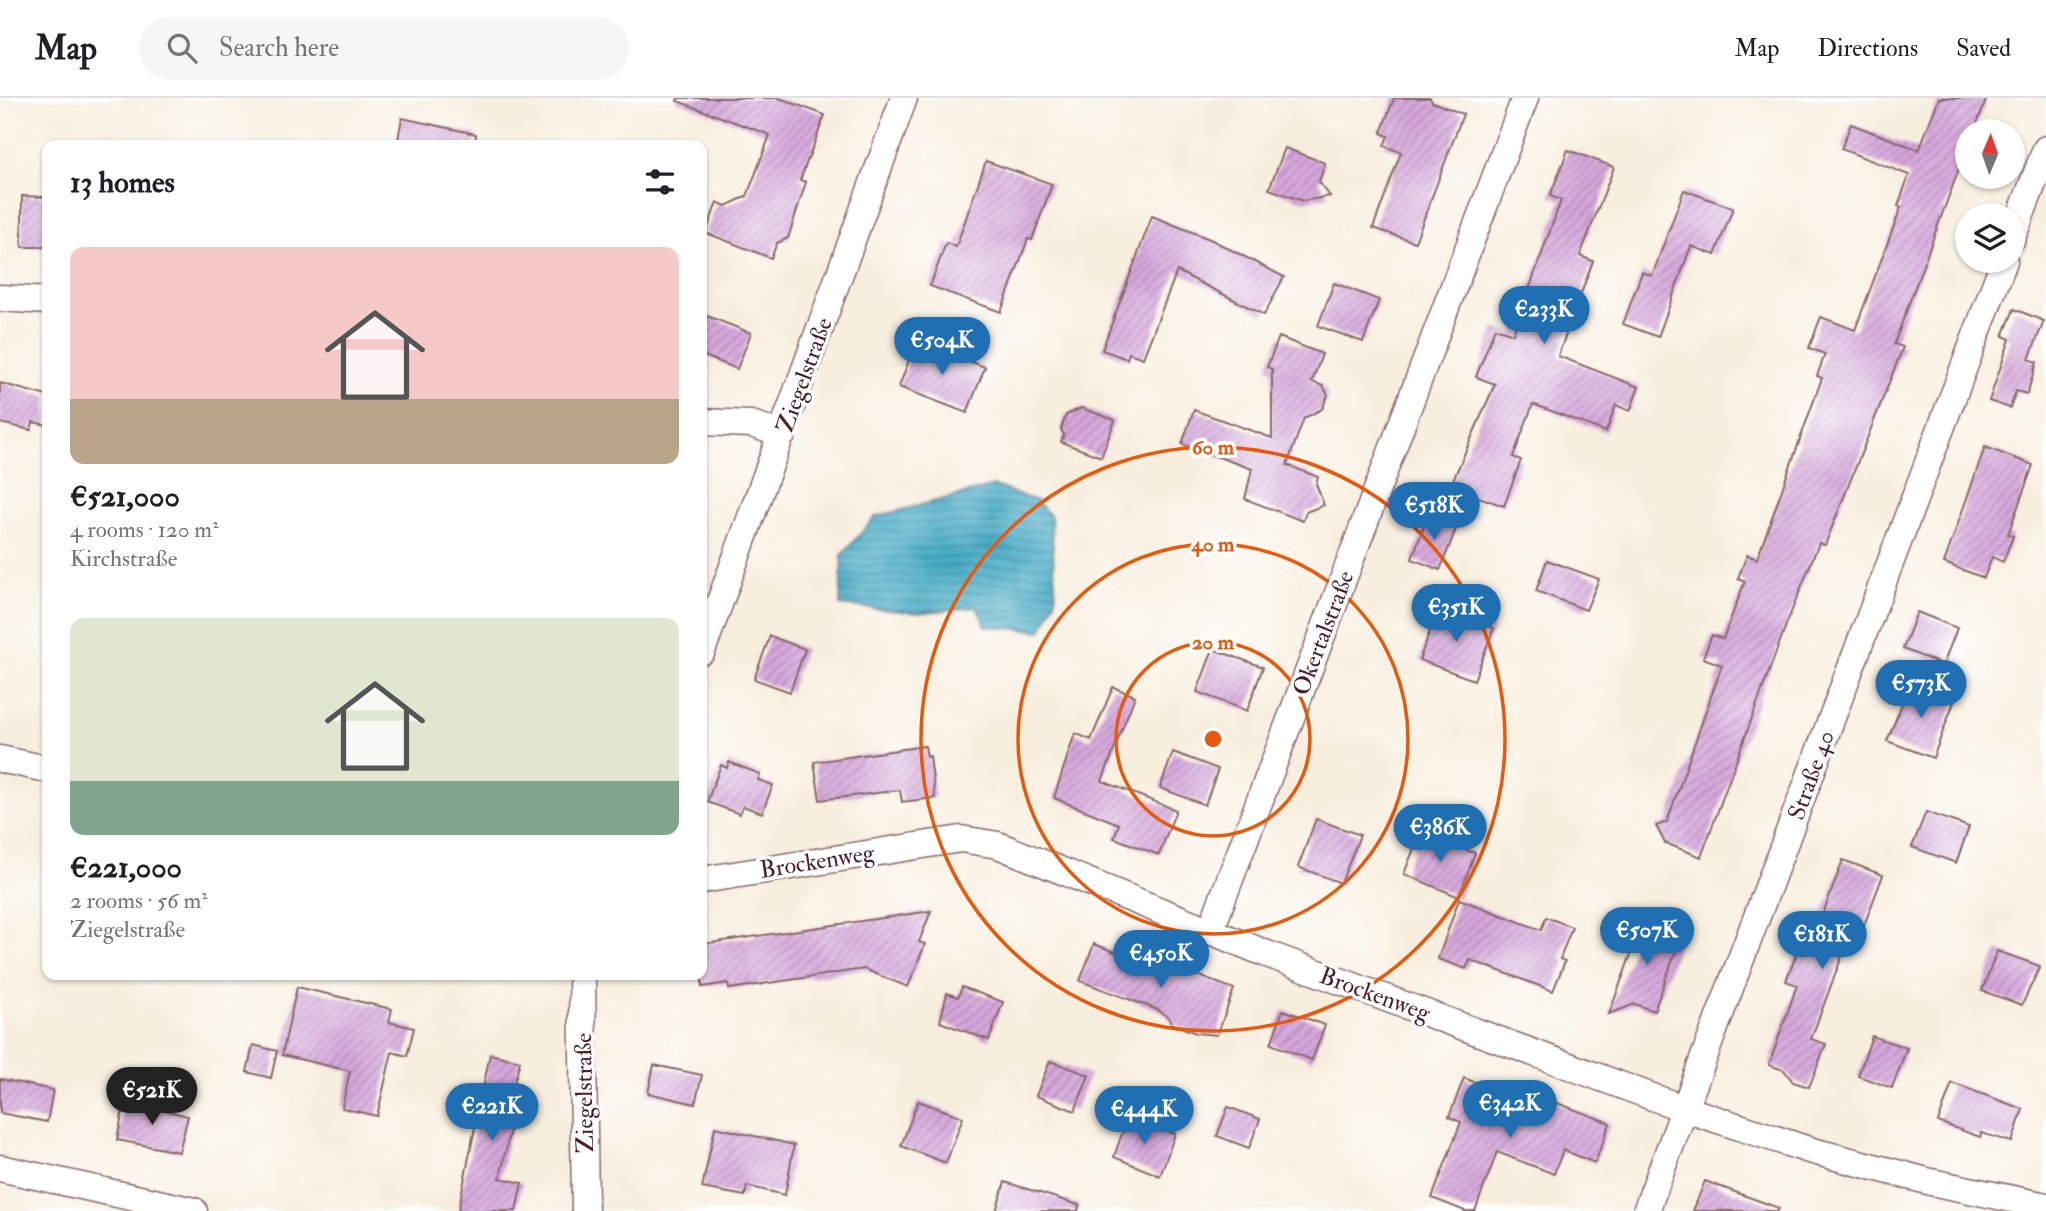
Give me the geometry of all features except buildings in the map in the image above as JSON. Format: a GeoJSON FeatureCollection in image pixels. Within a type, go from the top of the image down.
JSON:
{"type":"FeatureCollection","features":[{"type":"Feature","properties":{"kind":"street","name":"Ziegelstraße"},"geometry":{"type":"LineString","coordinates":[[707,638],[904,98]]}},
{"type":"Feature","properties":{"kind":"street","name":"Okertalstraße"},"geometry":{"type":"LineString","coordinates":[[1210,932],[1525,98]]}},
{"type":"Feature","properties":{"kind":"street"},"geometry":{"type":"LineString","coordinates":[[2025,204],[2046,149]]}},
{"type":"Feature","properties":{"kind":"street","name":"Straße 40"},"geometry":{"type":"LineString","coordinates":[[1646,1211],[1999,273]]}},
{"type":"Feature","properties":{"kind":"street"},"geometry":{"type":"LineString","coordinates":[[0,298],[42,301]]}},
{"type":"Feature","properties":{"kind":"street"},"geometry":{"type":"LineString","coordinates":[[707,422],[751,424],[783,434]]}},
{"type":"Feature","properties":{"kind":"street"},"geometry":{"type":"LineString","coordinates":[[0,759],[42,768]]}},
{"type":"Feature","properties":{"kind":"street","name":"Brockenweg"},"geometry":{"type":"LineString","coordinates":[[707,879],[961,839],[998,845],[1210,932],[1685,1109],[1821,1153],[1931,1182],[2046,1206]]}},
{"type":"Feature","properties":{"kind":"street","name":"Ziegelstraße"},"geometry":{"type":"LineString","coordinates":[[582,980],[585,1211]]}},
{"type":"Feature","properties":{"kind":"street"},"geometry":{"type":"LineString","coordinates":[[0,1168],[194,1211]]}},
{"type":"Feature","properties":{"kind":"water"},"geometry":{"type":"Polygon","coordinates":[[[994,486],[1037,501],[1051,517],[1056,599],[1042,631],[986,626],[977,607],[918,613],[840,605],[842,555],[875,517],[994,486]]]}}]}
